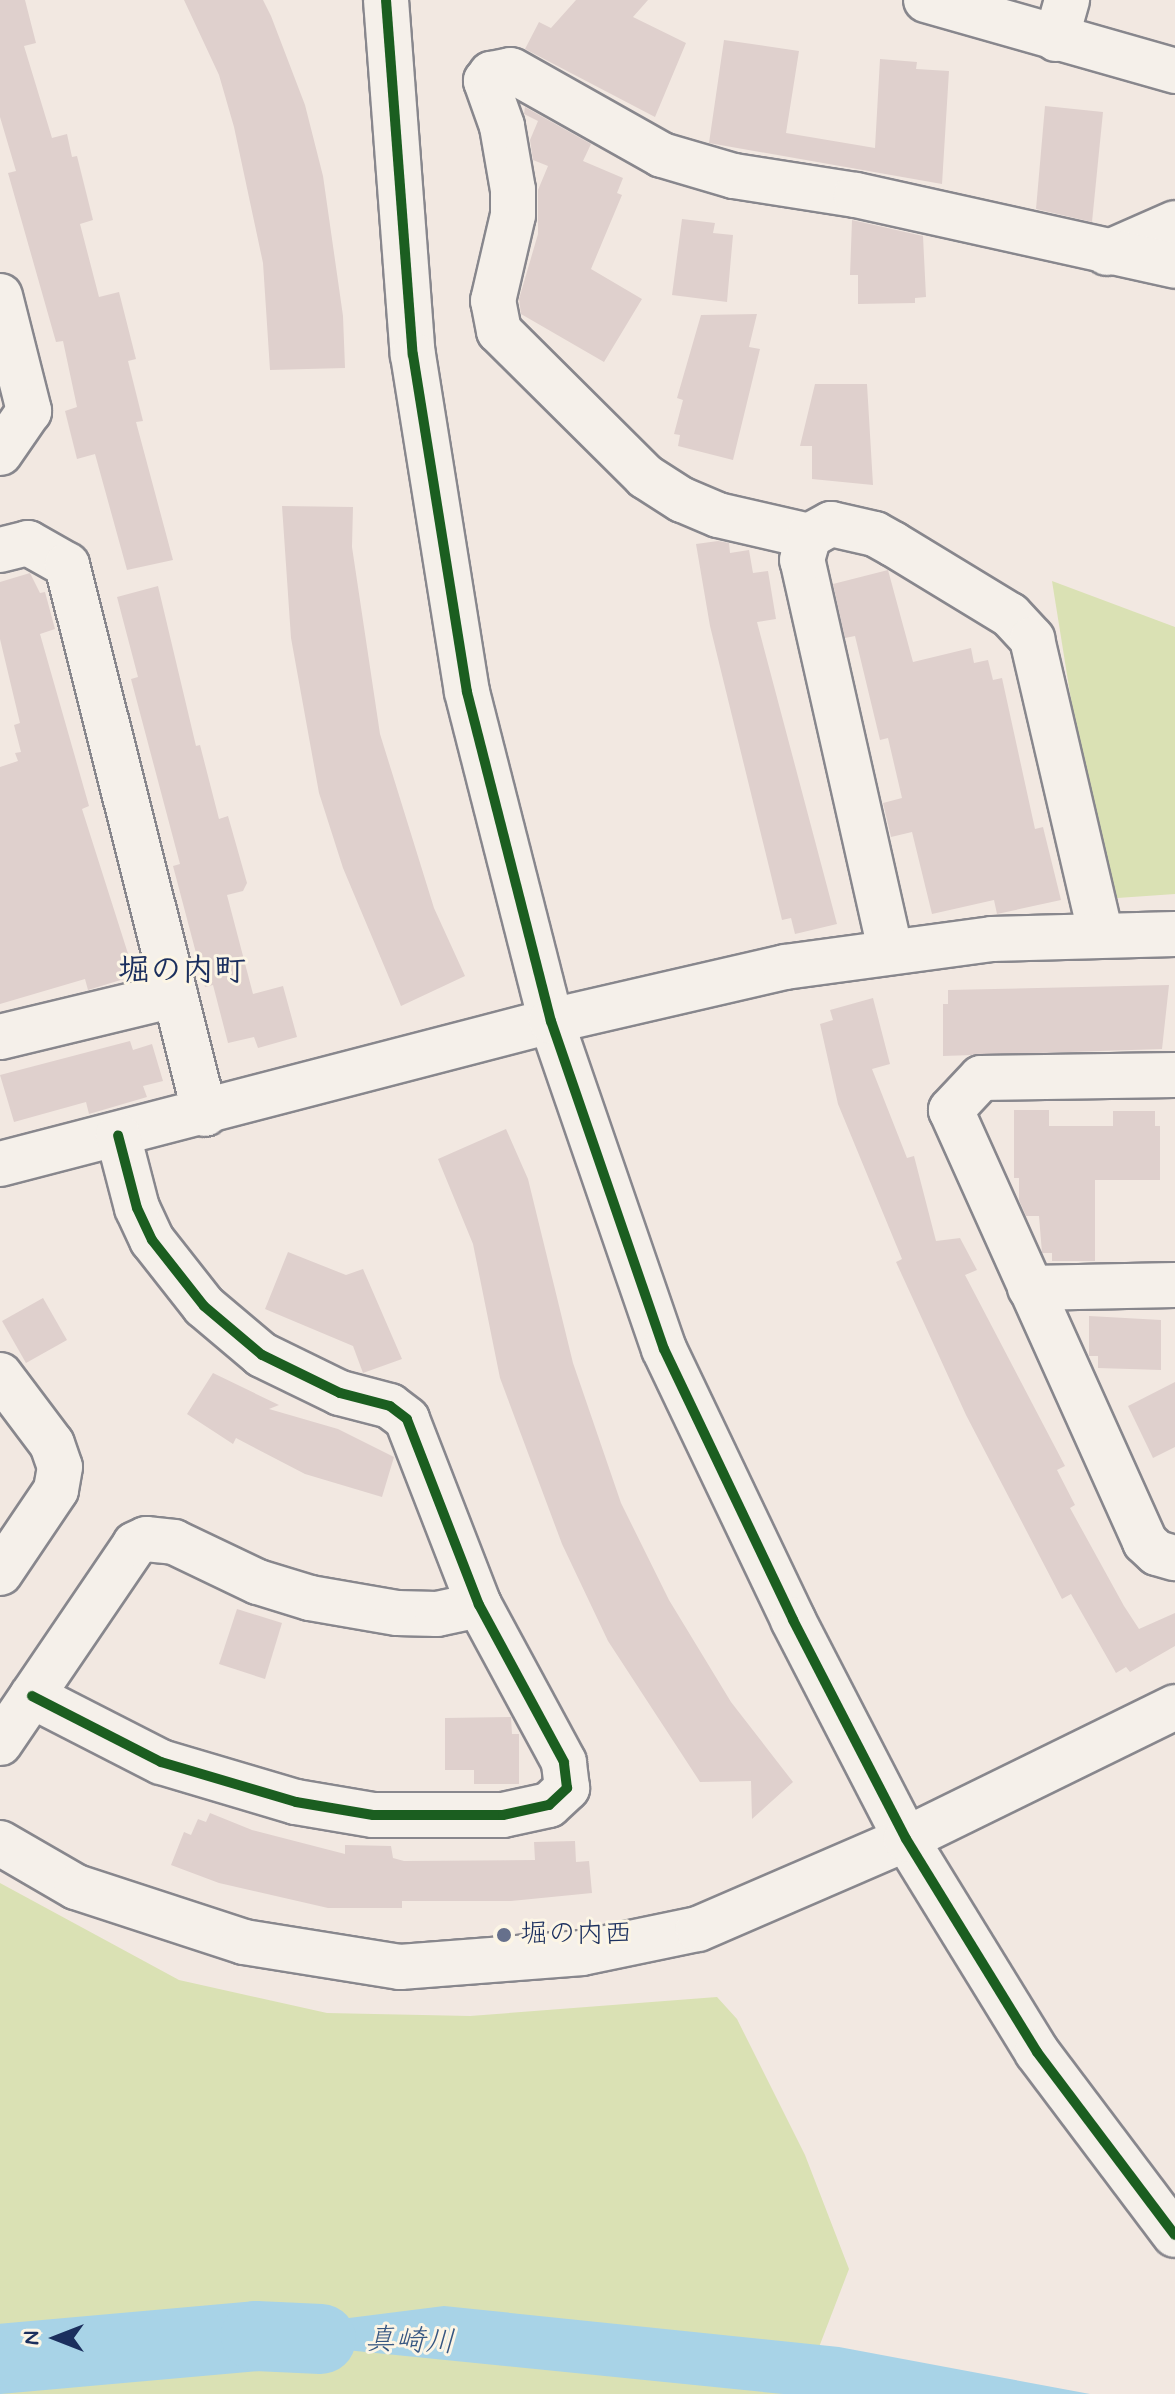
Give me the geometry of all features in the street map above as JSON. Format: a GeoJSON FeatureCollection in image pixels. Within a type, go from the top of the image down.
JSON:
{"type":"FeatureCollection","features":[{"type":"Feature","properties":{"kind":"street"},"geometry":{"type":"LineString","coordinates":[[386,0],[413,355],[465,677],[551,1021],[664,1349],[793,1620],[906,1839],[1037,2052],[1175,2235]]}},
{"type":"Feature","properties":{"kind":"street"},"geometry":{"type":"LineString","coordinates":[[926,0],[1062,20],[1175,71]]}},
{"type":"Feature","properties":{"kind":"street"},"geometry":{"type":"LineString","coordinates":[[1101,935],[1038,654],[1022,626],[875,534],[831,524],[809,536],[718,515],[658,484],[610,444],[499,331],[493,301],[513,215],[513,190],[502,126],[486,81],[491,74],[511,70],[662,155],[734,176],[856,195],[1175,266]]}},
{"type":"Feature","properties":{"kind":"street"},"geometry":{"type":"LineString","coordinates":[[1107,253],[1175,223]]}},
{"type":"Feature","properties":{"kind":"street"},"geometry":{"type":"LineString","coordinates":[[0,296],[29,411],[0,453]]}},
{"type":"Feature","properties":{"kind":"street"},"geometry":{"type":"LineString","coordinates":[[809,536],[802,560],[890,949]]}},
{"type":"Feature","properties":{"kind":"street"},"geometry":{"type":"LineString","coordinates":[[0,550],[28,543],[67,565],[205,1114]]}},
{"type":"Feature","properties":{"kind":"street"},"geometry":{"type":"LineString","coordinates":[[0,1164],[205,1114],[551,1021],[785,967],[890,949],[1101,935],[1175,934]]}},
{"type":"Feature","properties":{"kind":"street"},"geometry":{"type":"LineString","coordinates":[[0,1037],[175,995]]}},
{"type":"Feature","properties":{"kind":"street"},"geometry":{"type":"LineString","coordinates":[[1175,1075],[981,1078],[951,1110],[1145,1542],[1157,1553],[1175,1558]]}},
{"type":"Feature","properties":{"kind":"street"},"geometry":{"type":"LineString","coordinates":[[32,1696],[161,1762],[296,1802],[373,1815],[503,1815],[549,1805],[567,1788],[569,1775],[479,1605],[407,1419],[390,1406],[340,1393],[262,1355],[204,1306],[152,1240],[137,1208],[118,1135]]}},
{"type":"Feature","properties":{"kind":"street"},"geometry":{"type":"LineString","coordinates":[[1030,1288],[1175,1285]]}},
{"type":"Feature","properties":{"kind":"street"},"geometry":{"type":"LineString","coordinates":[[0,1375],[52,1444],[60,1467],[56,1490],[0,1573]]}},
{"type":"Feature","properties":{"kind":"street"},"geometry":{"type":"LineString","coordinates":[[0,1743],[135,1544],[146,1539],[174,1542],[258,1582],[310,1598],[397,1613],[437,1614],[479,1605]]}},
{"type":"Feature","properties":{"kind":"street"},"geometry":{"type":"LineString","coordinates":[[0,1843],[76,1887],[244,1942],[400,1967],[582,1953],[698,1929],[906,1839],[1175,1707]]}},
{"type":"Feature","properties":{"kind":"green space"},"geometry":{"type":"Polygon","coordinates":[[[1052,581],[1175,627],[1175,894],[1103,899],[1052,581]]]}},
{"type":"Feature","properties":{"kind":"green space"},"geometry":{"type":"Polygon","coordinates":[[[0,1883],[179,1980],[327,2013],[470,2016],[717,1997],[737,2019],[805,2155],[849,2269],[801,2394],[0,2394],[0,1883]]]}},
{"type":"Feature","properties":{"kind":"water"},"geometry":{"type":"Polygon","coordinates":[[[444,2306],[839,2347],[1090,2394],[783,2394],[206,2336],[444,2306]]]}},
{"type":"Feature","properties":{"kind":"building"},"geometry":{"type":"Polygon","coordinates":[[[0,0],[25,0],[36,43],[24,46],[52,138],[67,134],[72,157],[77,156],[93,220],[80,224],[99,297],[119,292],[136,359],[128,361],[143,421],[136,422],[173,560],[127,570],[95,454],[77,459],[65,411],[77,407],[63,341],[56,342],[8,173],[16,171],[0,117],[0,0]]]}},
{"type":"Feature","properties":{"kind":"building"},"geometry":{"type":"Polygon","coordinates":[[[184,0],[263,0],[271,16],[305,105],[323,176],[343,316],[345,368],[270,370],[263,263],[234,127],[219,75],[184,0]]]}},
{"type":"Feature","properties":{"kind":"building"},"geometry":{"type":"Polygon","coordinates":[[[576,0],[648,0],[633,17],[686,43],[655,117],[525,49],[539,22],[551,28],[576,0]]]}},
{"type":"Feature","properties":{"kind":"building"},"geometry":{"type":"Polygon","coordinates":[[[724,40],[799,51],[786,133],[875,148],[880,59],[917,62],[916,69],[949,71],[942,184],[709,143],[724,40]]]}},
{"type":"Feature","properties":{"kind":"building"},"geometry":{"type":"Polygon","coordinates":[[[1045,106],[1103,112],[1092,222],[1036,209],[1045,106]]]}},
{"type":"Feature","properties":{"kind":"building"},"geometry":{"type":"Polygon","coordinates":[[[525,107],[591,144],[583,161],[623,178],[617,193],[622,195],[591,269],[642,299],[604,362],[521,314],[519,299],[538,234],[538,190],[548,166],[533,160],[530,140],[538,121],[524,114],[525,107]]]}},
{"type":"Feature","properties":{"kind":"building"},"geometry":{"type":"Polygon","coordinates":[[[682,219],[715,223],[713,233],[733,235],[727,302],[672,295],[682,219]]]}},
{"type":"Feature","properties":{"kind":"building"},"geometry":{"type":"Polygon","coordinates":[[[852,220],[923,236],[926,297],[915,298],[915,303],[858,304],[858,275],[850,275],[852,220]]]}},
{"type":"Feature","properties":{"kind":"building"},"geometry":{"type":"Polygon","coordinates":[[[757,314],[749,347],[760,349],[733,460],[678,446],[680,435],[674,434],[683,400],[677,398],[701,315],[757,314]]]}},
{"type":"Feature","properties":{"kind":"building"},"geometry":{"type":"Polygon","coordinates":[[[815,384],[867,384],[873,485],[812,479],[812,446],[800,446],[815,384]]]}},
{"type":"Feature","properties":{"kind":"building"},"geometry":{"type":"Polygon","coordinates":[[[282,506],[353,507],[352,547],[380,734],[434,908],[465,976],[401,1006],[343,868],[319,793],[291,638],[282,506]]]}},
{"type":"Feature","properties":{"kind":"building"},"geometry":{"type":"Polygon","coordinates":[[[729,543],[730,553],[749,550],[753,573],[768,571],[776,619],[757,622],[837,924],[795,934],[791,918],[782,920],[710,626],[696,544],[729,543]]]}},
{"type":"Feature","properties":{"kind":"building"},"geometry":{"type":"Polygon","coordinates":[[[888,570],[913,662],[971,648],[974,663],[988,660],[993,680],[1002,678],[1035,829],[1043,827],[1061,900],[997,914],[994,900],[932,914],[912,832],[891,837],[883,803],[902,798],[888,738],[880,740],[855,636],[845,638],[833,584],[888,570]]]}},
{"type":"Feature","properties":{"kind":"building"},"geometry":{"type":"Polygon","coordinates":[[[30,573],[40,593],[45,592],[55,629],[40,634],[89,806],[82,809],[130,960],[120,963],[124,979],[88,990],[85,979],[0,1004],[0,767],[18,761],[15,753],[21,752],[14,725],[20,723],[0,639],[0,582],[30,573]]]}},
{"type":"Feature","properties":{"kind":"building"},"geometry":{"type":"Polygon","coordinates":[[[158,586],[196,746],[200,745],[219,819],[228,816],[247,883],[243,891],[227,895],[253,994],[283,986],[297,1037],[258,1048],[254,1037],[228,1043],[213,985],[205,987],[173,866],[180,864],[131,679],[138,677],[117,597],[158,586]]]}},
{"type":"Feature","properties":{"kind":"building"},"geometry":{"type":"Polygon","coordinates":[[[1169,985],[1162,1049],[943,1056],[943,1004],[948,1004],[948,990],[1169,985]]]}},
{"type":"Feature","properties":{"kind":"building"},"geometry":{"type":"Polygon","coordinates":[[[873,998],[890,1064],[872,1069],[907,1158],[914,1156],[936,1241],[960,1238],[977,1270],[965,1275],[1065,1466],[1057,1470],[1075,1505],[1070,1508],[1124,1606],[1139,1629],[1175,1613],[1175,1646],[1130,1672],[1126,1667],[1116,1673],[1071,1594],[1062,1599],[966,1415],[896,1262],[902,1259],[838,1104],[820,1024],[833,1020],[830,1010],[873,998]]]}},
{"type":"Feature","properties":{"kind":"building"},"geometry":{"type":"Polygon","coordinates":[[[130,1041],[133,1050],[152,1044],[163,1081],[143,1086],[147,1097],[89,1114],[86,1102],[14,1122],[0,1075],[130,1041]]]}},
{"type":"Feature","properties":{"kind":"building"},"geometry":{"type":"Polygon","coordinates":[[[1014,1110],[1049,1110],[1049,1126],[1113,1126],[1113,1111],[1155,1111],[1155,1126],[1160,1126],[1160,1180],[1095,1180],[1095,1261],[1052,1261],[1052,1253],[1042,1253],[1039,1216],[1026,1216],[1019,1200],[1019,1178],[1014,1178],[1014,1110]]]}},
{"type":"Feature","properties":{"kind":"building"},"geometry":{"type":"Polygon","coordinates":[[[506,1129],[528,1179],[573,1363],[621,1503],[669,1600],[731,1702],[793,1782],[752,1819],[751,1781],[700,1782],[608,1641],[562,1544],[500,1378],[473,1244],[438,1159],[506,1129]]]}},
{"type":"Feature","properties":{"kind":"building"},"geometry":{"type":"Polygon","coordinates":[[[288,1252],[346,1275],[363,1269],[402,1359],[363,1373],[353,1346],[265,1309],[288,1252]]]}},
{"type":"Feature","properties":{"kind":"building"},"geometry":{"type":"Polygon","coordinates":[[[43,1298],[67,1340],[26,1363],[2,1321],[43,1298]]]}},
{"type":"Feature","properties":{"kind":"building"},"geometry":{"type":"Polygon","coordinates":[[[1089,1316],[1161,1320],[1161,1370],[1098,1368],[1098,1356],[1089,1356],[1089,1316]]]}},
{"type":"Feature","properties":{"kind":"building"},"geometry":{"type":"Polygon","coordinates":[[[213,1373],[279,1405],[269,1409],[338,1429],[394,1457],[382,1497],[305,1474],[236,1438],[233,1444],[187,1414],[213,1373]]]}},
{"type":"Feature","properties":{"kind":"building"},"geometry":{"type":"Polygon","coordinates":[[[1175,1382],[1175,1447],[1153,1458],[1128,1406],[1175,1382]]]}},
{"type":"Feature","properties":{"kind":"building"},"geometry":{"type":"Polygon","coordinates":[[[237,1609],[282,1623],[265,1679],[219,1664],[237,1609]]]}},
{"type":"Feature","properties":{"kind":"building"},"geometry":{"type":"Polygon","coordinates":[[[511,1717],[512,1734],[519,1734],[519,1784],[474,1784],[474,1770],[445,1770],[445,1718],[511,1717]]]}},
{"type":"Feature","properties":{"kind":"building"},"geometry":{"type":"Polygon","coordinates":[[[210,1813],[252,1830],[345,1854],[345,1845],[391,1846],[393,1858],[404,1861],[535,1860],[534,1842],[575,1841],[576,1862],[589,1861],[592,1893],[511,1901],[402,1901],[402,1908],[328,1908],[219,1883],[171,1865],[184,1832],[191,1835],[198,1819],[206,1822],[210,1813]]]}},
{"type":"Feature","properties":{"kind":"waterway","name":"真崎川"},"geometry":{"type":"LineString","coordinates":[[0,2359],[256,2336],[321,2339]]}},
{"type":"Feature","properties":{"kind":"cycle path"},"geometry":{"type":"LineString","coordinates":[[386,0],[413,355],[467,692],[551,1021],[664,1349],[793,1620],[906,1839],[1037,2052],[1175,2235]]}},
{"type":"Feature","properties":{"kind":"cycle path"},"geometry":{"type":"LineString","coordinates":[[32,1696],[161,1762],[296,1802],[373,1815],[503,1815],[549,1805],[567,1788],[564,1762],[479,1605],[407,1419],[390,1406],[340,1393],[262,1355],[204,1306],[152,1240],[137,1208],[118,1135]]}},
{"type":"Feature","properties":{"kind":"place","name":"堀の内西"},"geometry":{"type":"Point","coordinates":[504,1935]}},
{"type":"Feature","properties":{"kind":"district","name":"堀の内町"},"geometry":{"type":"Point","coordinates":[182,971]}}]}
